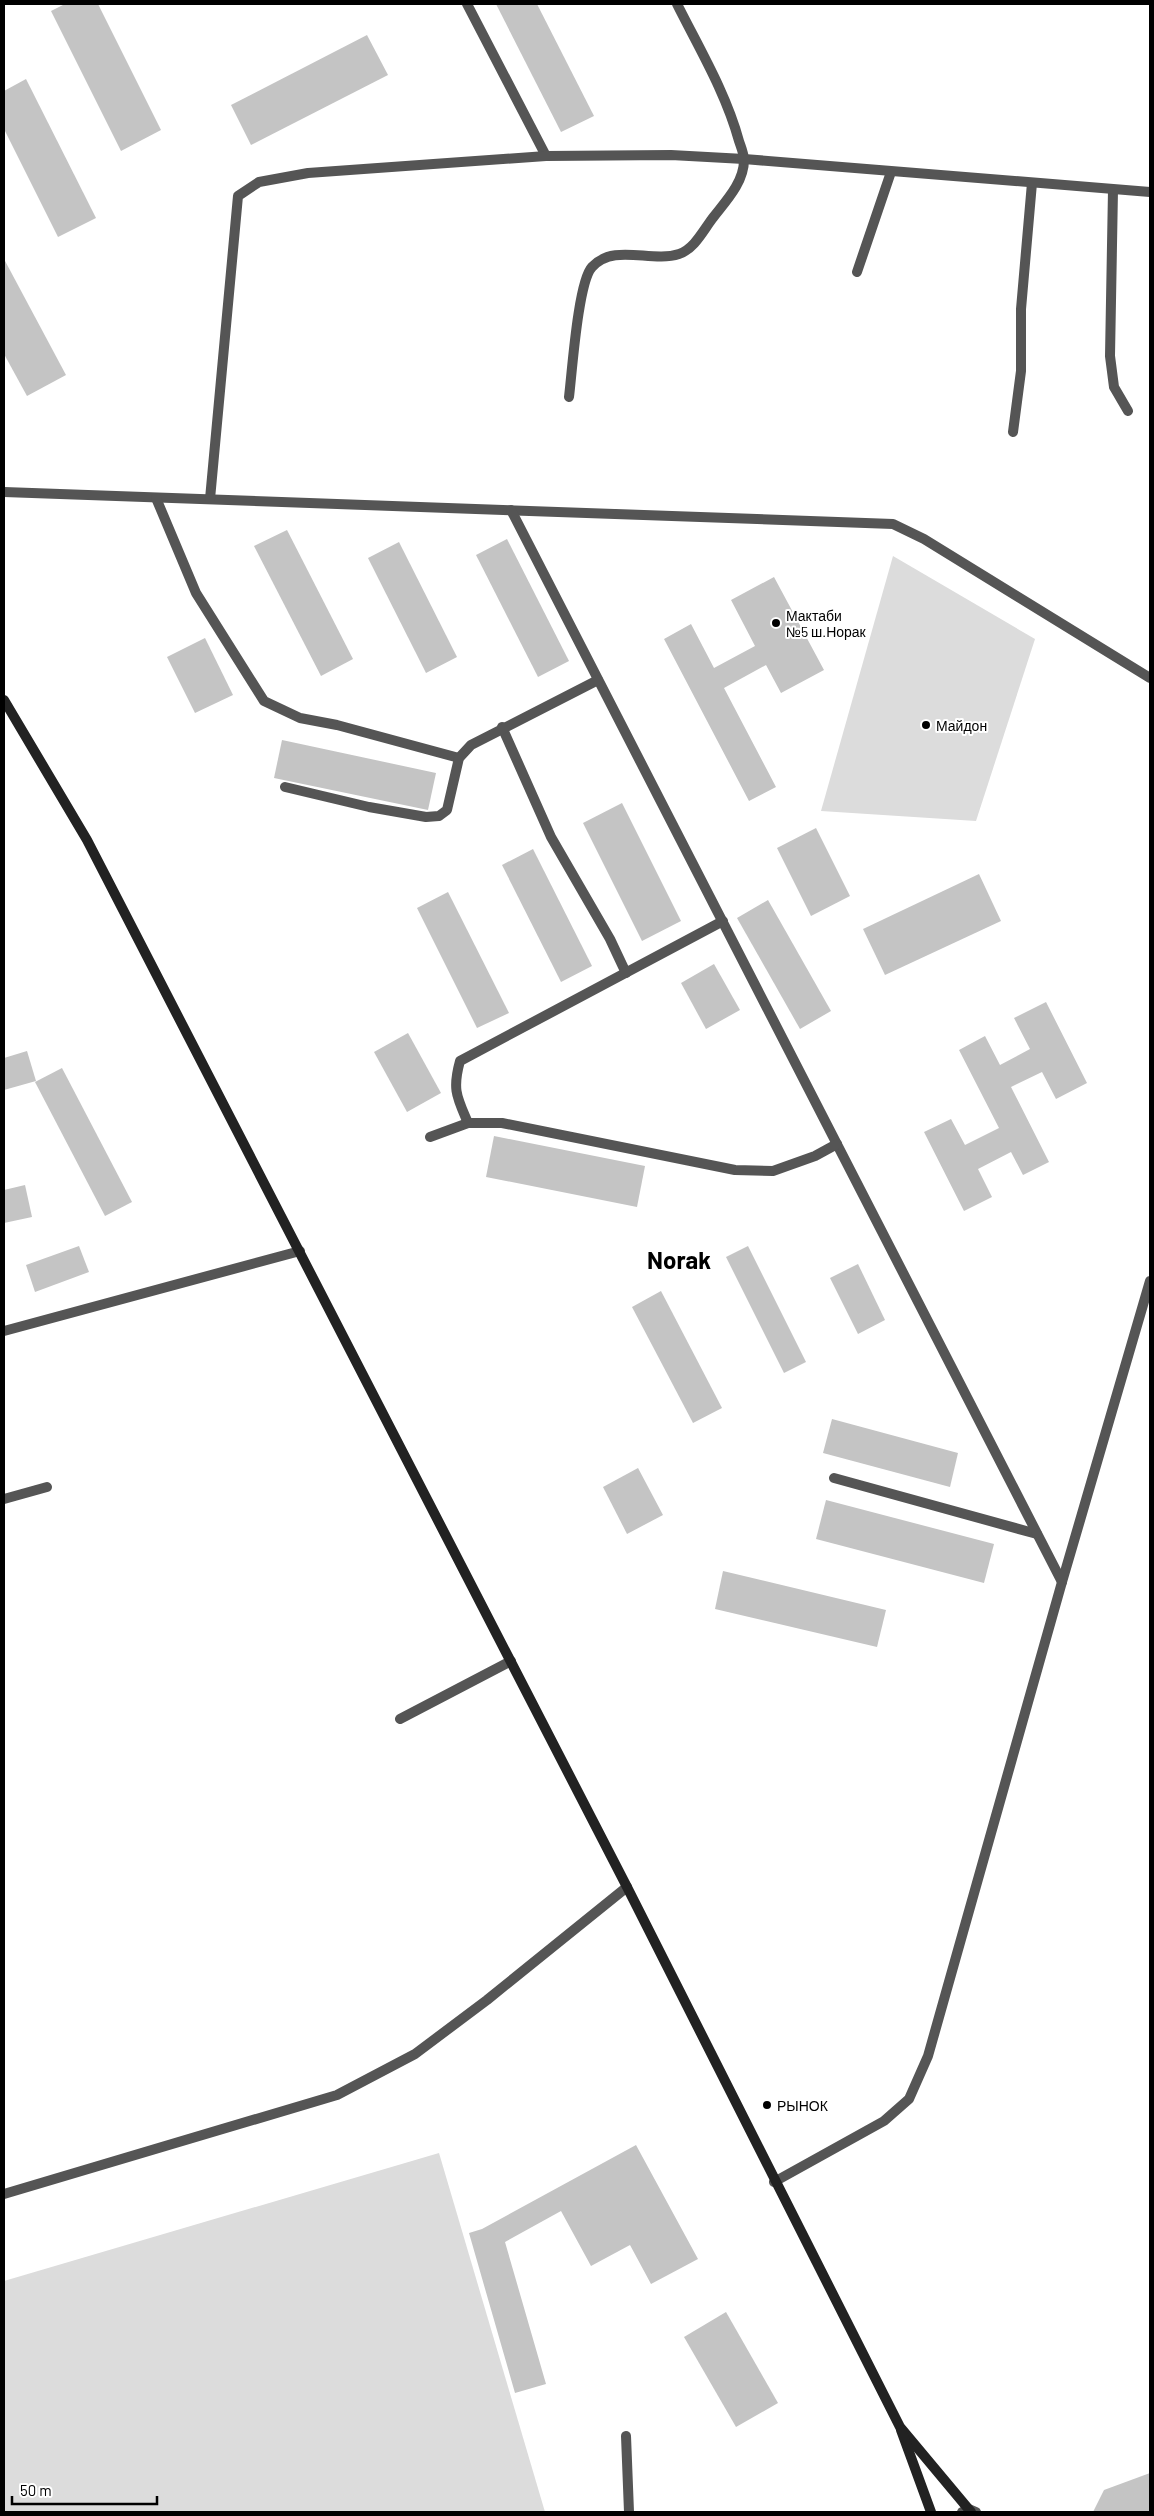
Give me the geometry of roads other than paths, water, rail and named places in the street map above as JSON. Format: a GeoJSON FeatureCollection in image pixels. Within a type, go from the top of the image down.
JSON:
{"type":"FeatureCollection","features":[{"type":"Feature","properties":{"kind":"main road"},"geometry":{"type":"LineString","coordinates":[[4,700],[87,840],[627,1887],[774,2182],[900,2427],[905,2446],[931,2512]]}},
{"type":"Feature","properties":{"kind":"main road"},"geometry":{"type":"LineString","coordinates":[[900,2427],[970,2511]]}},
{"type":"Feature","properties":{"kind":"street"},"geometry":{"type":"LineString","coordinates":[[467,4],[546,156]]}},
{"type":"Feature","properties":{"kind":"street"},"geometry":{"type":"LineString","coordinates":[[569,397],[582,290],[590,269],[602,258],[622,255],[664,256],[680,254],[693,245],[733,192],[744,159],[734,122],[677,4]]}},
{"type":"Feature","properties":{"kind":"street"},"geometry":{"type":"LineString","coordinates":[[210,500],[238,196],[259,182],[308,173],[546,156],[671,155],[744,159],[1032,184],[1150,192]]}},
{"type":"Feature","properties":{"kind":"street"},"geometry":{"type":"LineString","coordinates":[[857,272],[891,172]]}},
{"type":"Feature","properties":{"kind":"street"},"geometry":{"type":"LineString","coordinates":[[1013,432],[1021,371],[1021,309],[1032,184]]}},
{"type":"Feature","properties":{"kind":"street"},"geometry":{"type":"LineString","coordinates":[[1113,190],[1110,356],[1114,387],[1128,411]]}},
{"type":"Feature","properties":{"kind":"street"},"geometry":{"type":"LineString","coordinates":[[4,492],[893,524],[924,539],[1150,678]]}},
{"type":"Feature","properties":{"kind":"street"},"geometry":{"type":"LineString","coordinates":[[156,498],[196,593],[264,701],[300,718],[337,725],[459,758]]}},
{"type":"Feature","properties":{"kind":"street"},"geometry":{"type":"LineString","coordinates":[[511,510],[1062,1582]]}},
{"type":"Feature","properties":{"kind":"street"},"geometry":{"type":"LineString","coordinates":[[285,787],[369,807],[426,817],[439,816],[446,810],[459,758],[471,745],[502,727],[598,680]]}},
{"type":"Feature","properties":{"kind":"street"},"geometry":{"type":"LineString","coordinates":[[502,727],[551,837],[610,939],[626,973]]}},
{"type":"Feature","properties":{"kind":"street"},"geometry":{"type":"LineString","coordinates":[[468,1124],[458,1100],[455,1082],[460,1061],[722,921]]}},
{"type":"Feature","properties":{"kind":"street"},"geometry":{"type":"LineString","coordinates":[[430,1137],[468,1124],[502,1123],[735,1170],[773,1171],[815,1156],[837,1144]]}},
{"type":"Feature","properties":{"kind":"street"},"geometry":{"type":"LineString","coordinates":[[4,1331],[300,1251]]}},
{"type":"Feature","properties":{"kind":"street"},"geometry":{"type":"LineString","coordinates":[[774,2182],[884,2121],[908,2099],[928,2056],[1062,1582],[1150,1281]]}},
{"type":"Feature","properties":{"kind":"street"},"geometry":{"type":"LineString","coordinates":[[834,1478],[1037,1534]]}},
{"type":"Feature","properties":{"kind":"street"},"geometry":{"type":"LineString","coordinates":[[4,1499],[47,1486]]}},
{"type":"Feature","properties":{"kind":"street"},"geometry":{"type":"LineString","coordinates":[[400,1719],[511,1661]]}},
{"type":"Feature","properties":{"kind":"street"},"geometry":{"type":"LineString","coordinates":[[4,2194],[336,2095],[415,2054],[487,2000],[627,1887]]}},
{"type":"Feature","properties":{"kind":"street"},"geometry":{"type":"LineString","coordinates":[[626,2436],[629,2512]]}},
{"type":"Feature","properties":{"kind":"place","name":"Мактаби №5 ш.Норак"},"geometry":{"type":"Point","coordinates":[776,623]}},
{"type":"Feature","properties":{"kind":"place","name":"Майдон"},"geometry":{"type":"Point","coordinates":[926,725]}},
{"type":"Feature","properties":{"kind":"place","name":"РЫНОК"},"geometry":{"type":"Point","coordinates":[767,2105]}},
{"type":"Feature","properties":{"kind":"district","name":"Norak"},"geometry":{"type":"Point","coordinates":[679,1259]}}]}
